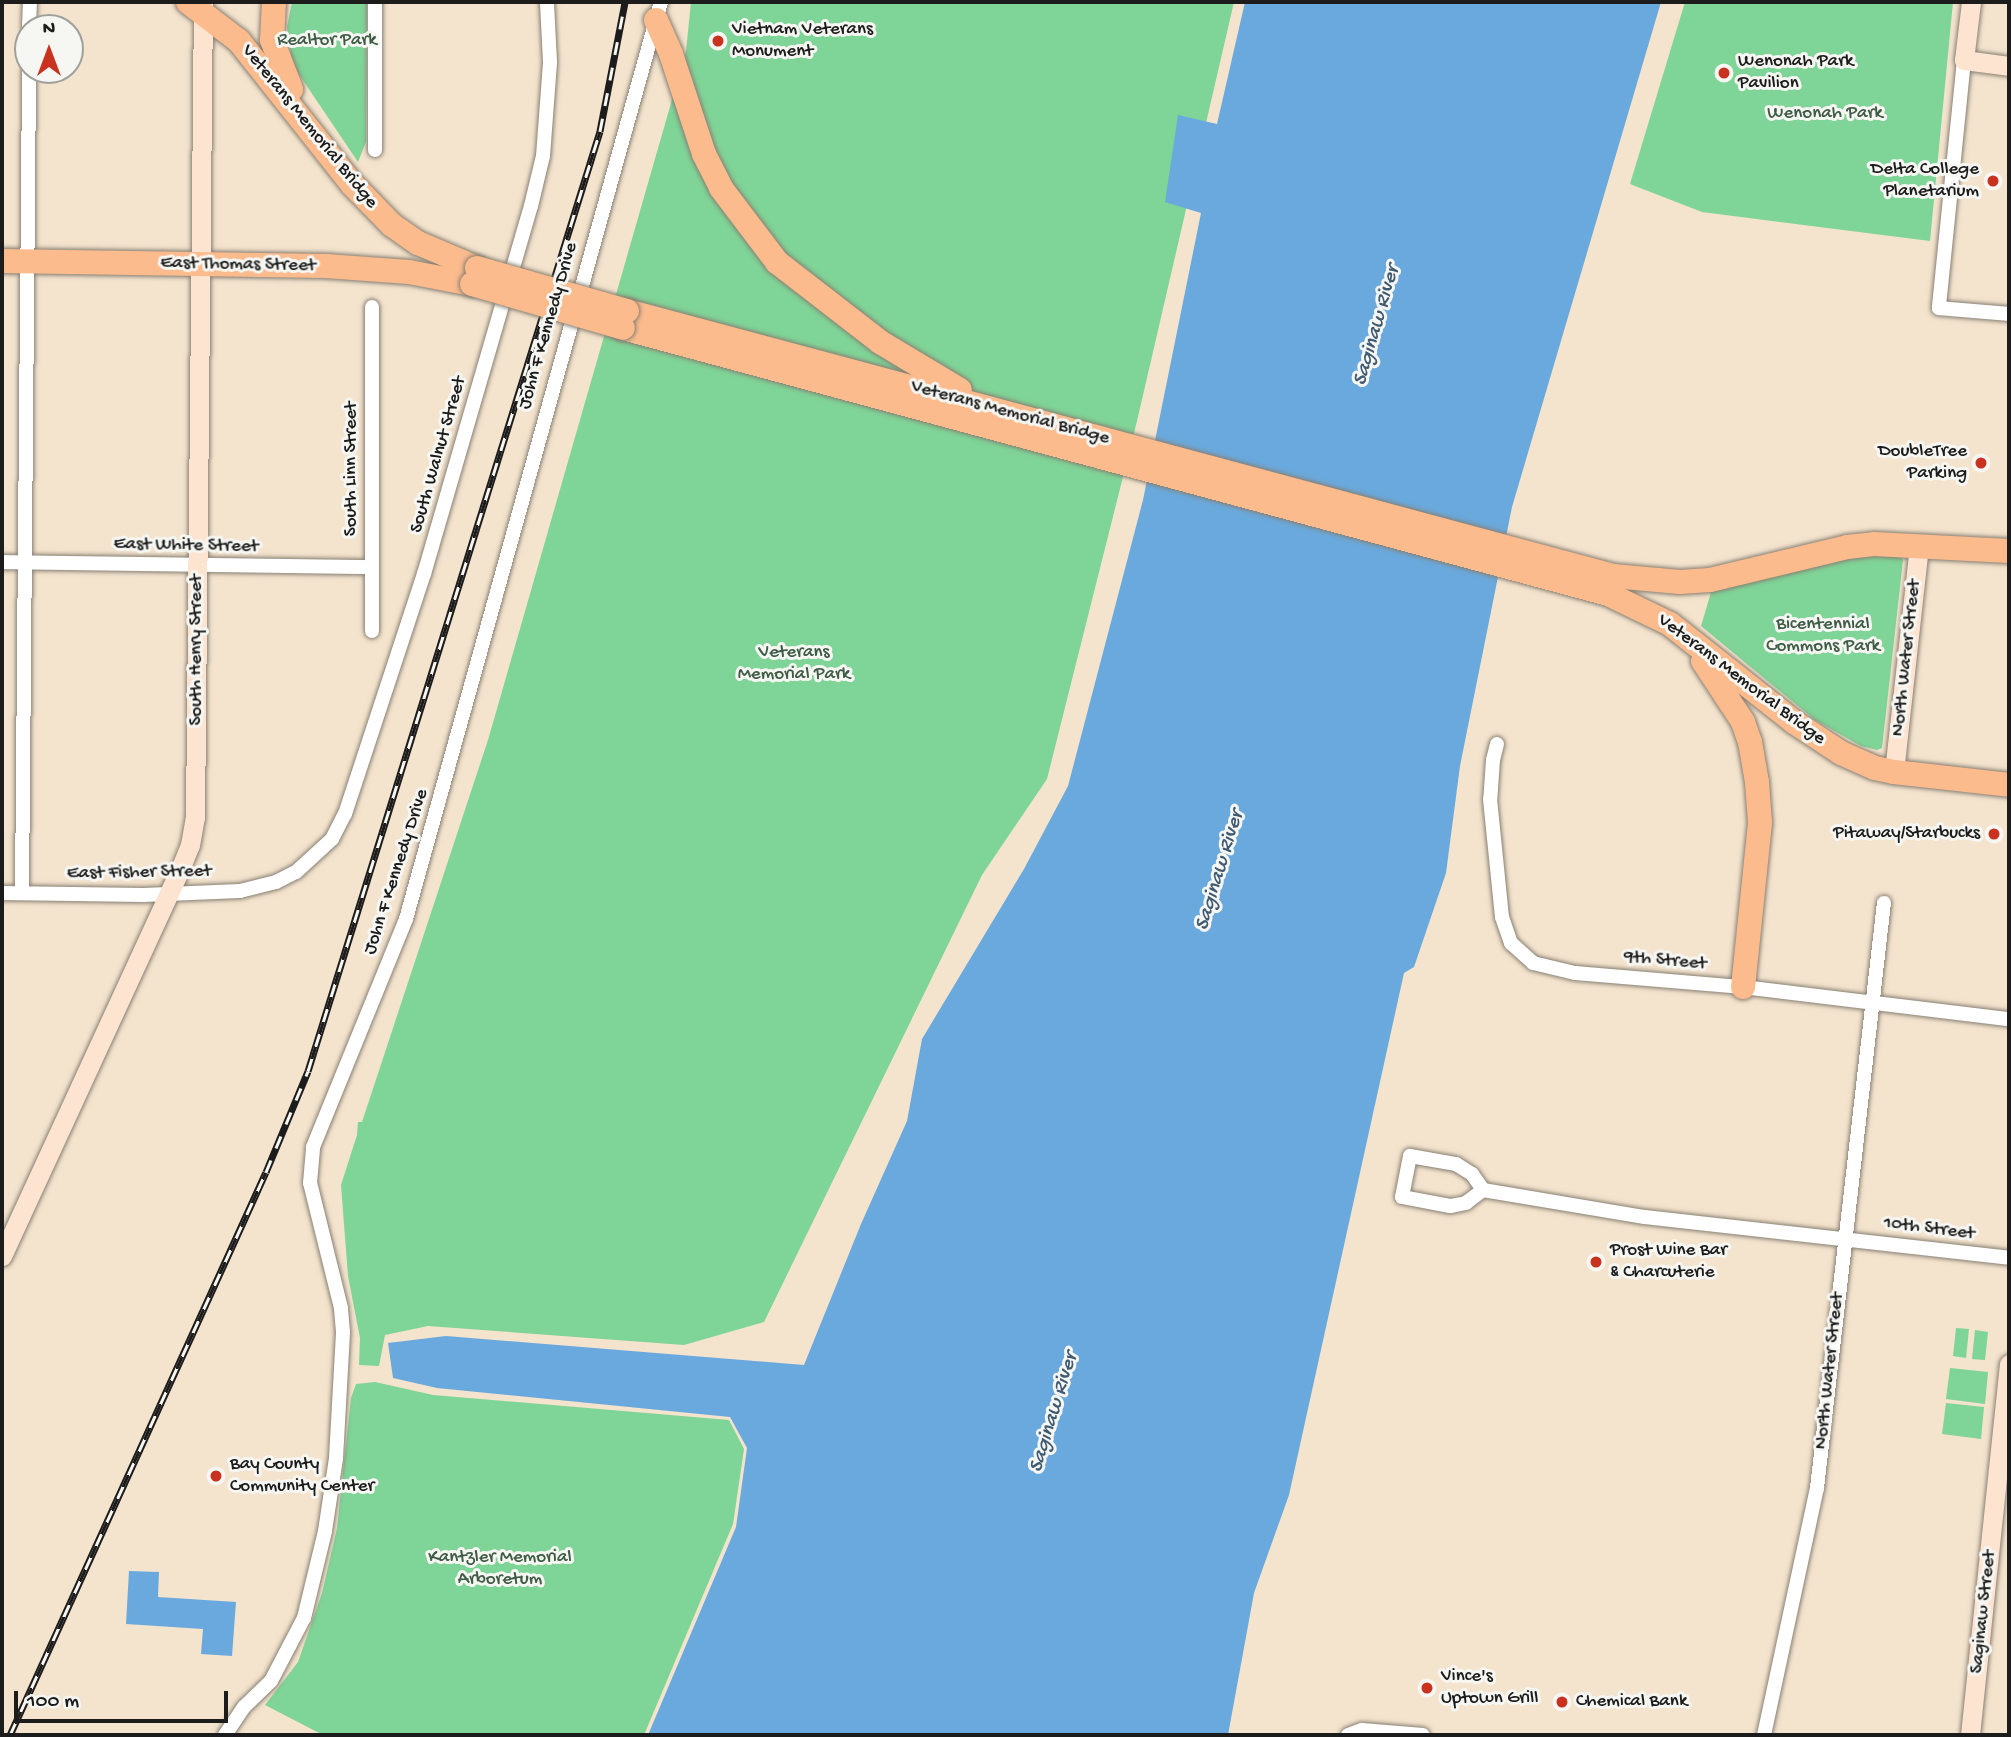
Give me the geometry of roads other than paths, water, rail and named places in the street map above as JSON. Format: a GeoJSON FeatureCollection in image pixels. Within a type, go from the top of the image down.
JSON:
{"type":"FeatureCollection","features":[{"type":"Feature","properties":{"kind":"highway"},"geometry":{"type":"LineString","coordinates":[[274,2],[272,40],[305,122]]}},
{"type":"Feature","properties":{"kind":"highway","name":"Veterans Memorial Bridge"},"geometry":{"type":"LineString","coordinates":[[198,5],[239,41],[352,184],[392,225],[474,276],[625,320],[1560,572],[1670,624],[1794,722],[1841,753],[1885,770],[2009,785]]}},
{"type":"Feature","properties":{"kind":"highway"},"geometry":{"type":"LineString","coordinates":[[659,11],[704,154],[721,188],[777,262],[880,342],[988,406]]}},
{"type":"Feature","properties":{"kind":"highway","name":"East Thomas Street"},"geometry":{"type":"LineString","coordinates":[[14,262],[326,266],[474,276]]}},
{"type":"Feature","properties":{"kind":"highway","name":"Veterans Memorial Bridge"},"geometry":{"type":"LineString","coordinates":[[625,320],[988,406],[1026,428]]}},
{"type":"Feature","properties":{"kind":"highway","name":"Veterans Memorial Bridge"},"geometry":{"type":"LineString","coordinates":[[1560,572],[1680,582],[1741,574],[1847,547],[1919,545],[2009,551]]}},
{"type":"Feature","properties":{"kind":"highway"},"geometry":{"type":"LineString","coordinates":[[1670,624],[1723,689],[1743,722],[1755,761],[1760,822],[1743,987]]}},
{"type":"Feature","properties":{"kind":"street"},"geometry":{"type":"LineString","coordinates":[[374,2],[375,150]]}},
{"type":"Feature","properties":{"kind":"street","name":"South Walnut Street"},"geometry":{"type":"LineString","coordinates":[[276,882],[314,859],[332,839],[345,814],[424,574],[531,206],[542,156],[550,62],[547,2]]}},
{"type":"Feature","properties":{"kind":"street"},"geometry":{"type":"LineString","coordinates":[[1971,2],[1939,308],[2009,314]]}},
{"type":"Feature","properties":{"kind":"street","name":"South Henry Street"},"geometry":{"type":"LineString","coordinates":[[2,1256],[190,845],[195,818],[201,265],[198,5]]}},
{"type":"Feature","properties":{"kind":"street","name":"John F Kennedy Drive"},"geometry":{"type":"LineString","coordinates":[[225,1735],[244,1707],[271,1681],[304,1618],[325,1531],[336,1458],[343,1332],[341,1308],[310,1183],[313,1147],[406,919],[659,11]]}},
{"type":"Feature","properties":{"kind":"street"},"geometry":{"type":"LineString","coordinates":[[1964,60],[2009,66]]}},
{"type":"Feature","properties":{"kind":"street"},"geometry":{"type":"LineString","coordinates":[[22,892],[25,562],[14,262],[28,84]]}},
{"type":"Feature","properties":{"kind":"street","name":"South Linn Street"},"geometry":{"type":"LineString","coordinates":[[372,307],[372,631]]}},
{"type":"Feature","properties":{"kind":"street","name":"North Water Street"},"geometry":{"type":"LineString","coordinates":[[1885,770],[1919,545]]}},
{"type":"Feature","properties":{"kind":"street","name":"East White Street"},"geometry":{"type":"LineString","coordinates":[[2,562],[371,567]]}},
{"type":"Feature","properties":{"kind":"street","name":"9th Street"},"geometry":{"type":"LineString","coordinates":[[1497,744],[1490,799],[1497,887],[1505,930],[1519,953],[1550,970],[1743,987],[2009,1020]]}},
{"type":"Feature","properties":{"kind":"street","name":"East Fisher Street"},"geometry":{"type":"LineString","coordinates":[[2,893],[166,894],[240,891],[276,882]]}},
{"type":"Feature","properties":{"kind":"street","name":"North Water Street"},"geometry":{"type":"LineString","coordinates":[[1764,1735],[1817,1488],[1884,903]]}},
{"type":"Feature","properties":{"kind":"street"},"geometry":{"type":"LineString","coordinates":[[1410,1156],[1456,1164],[1472,1174],[1483,1190],[1466,1203],[1450,1206],[1402,1197],[1410,1156]]}},
{"type":"Feature","properties":{"kind":"street","name":"10th Street"},"geometry":{"type":"LineString","coordinates":[[1483,1190],[1645,1217],[2009,1258]]}},
{"type":"Feature","properties":{"kind":"street","name":"Saginaw Street"},"geometry":{"type":"LineString","coordinates":[[1970,1735],[2009,1364]]}},
{"type":"Feature","properties":{"kind":"street"},"geometry":{"type":"LineString","coordinates":[[1348,1735],[1362,1730],[1423,1735]]}},
{"type":"Feature","properties":{"kind":"water","name":"Saginaw River"},"geometry":{"type":"Polygon","coordinates":[[[1245,2],[1661,2],[1512,507],[1460,766],[1446,873],[1414,967],[1404,973],[1289,1495],[1254,1593],[1228,1735],[648,1735],[736,1527],[747,1448],[730,1417],[437,1388],[393,1378],[388,1343],[446,1336],[804,1365],[861,1224],[907,1121],[922,1039],[1024,869],[1068,786],[1143,500],[1201,213],[1165,202],[1178,115],[1217,124],[1245,2]]]}},
{"type":"Feature","properties":{"kind":"water"},"geometry":{"type":"Polygon","coordinates":[[[129,1571],[159,1572],[158,1597],[236,1602],[232,1656],[201,1654],[203,1629],[126,1624],[129,1571]]]}},
{"type":"Feature","properties":{"kind":"railway"},"geometry":{"type":"LineString","coordinates":[[10,1735],[266,1172],[308,1071],[600,131],[625,2]]}},
{"type":"Feature","properties":{"kind":"place","name":"Vietnam Veterans Monument"},"geometry":{"type":"Point","coordinates":[718,41]}},
{"type":"Feature","properties":{"kind":"place","name":"Wenonah Park Pavilion"},"geometry":{"type":"Point","coordinates":[1724,73]}},
{"type":"Feature","properties":{"kind":"place","name":"Delta College Planetarium"},"geometry":{"type":"Point","coordinates":[1993,181]}},
{"type":"Feature","properties":{"kind":"place","name":"DoubleTree Parking"},"geometry":{"type":"Point","coordinates":[1981,463]}},
{"type":"Feature","properties":{"kind":"place","name":"Pitaway/Starbucks"},"geometry":{"type":"Point","coordinates":[1994,834]}},
{"type":"Feature","properties":{"kind":"place","name":"Prost Wine Bar & Charcuterie"},"geometry":{"type":"Point","coordinates":[1596,1262]}},
{"type":"Feature","properties":{"kind":"place","name":"Bay County Community Center"},"geometry":{"type":"Point","coordinates":[216,1476]}},
{"type":"Feature","properties":{"kind":"place","name":"Vince's Uptown Grill"},"geometry":{"type":"Point","coordinates":[1427,1688]}},
{"type":"Feature","properties":{"kind":"place","name":"Chemical Bank"},"geometry":{"type":"Point","coordinates":[1562,1702]}},
{"type":"Feature","properties":{"kind":"park label","name":"Realtor Park"},"geometry":{"type":"Point","coordinates":[327,41]}},
{"type":"Feature","properties":{"kind":"park label","name":"Wenonah Park"},"geometry":{"type":"Point","coordinates":[1825,114]}},
{"type":"Feature","properties":{"kind":"park label","name":"Bicentennial Commons Park"},"geometry":{"type":"Point","coordinates":[1823,636]}},
{"type":"Feature","properties":{"kind":"park label","name":"Veterans Memorial Park"},"geometry":{"type":"Point","coordinates":[794,664]}},
{"type":"Feature","properties":{"kind":"park label","name":"Kantzler Memorial Arboretum"},"geometry":{"type":"Point","coordinates":[500,1569]}}]}
